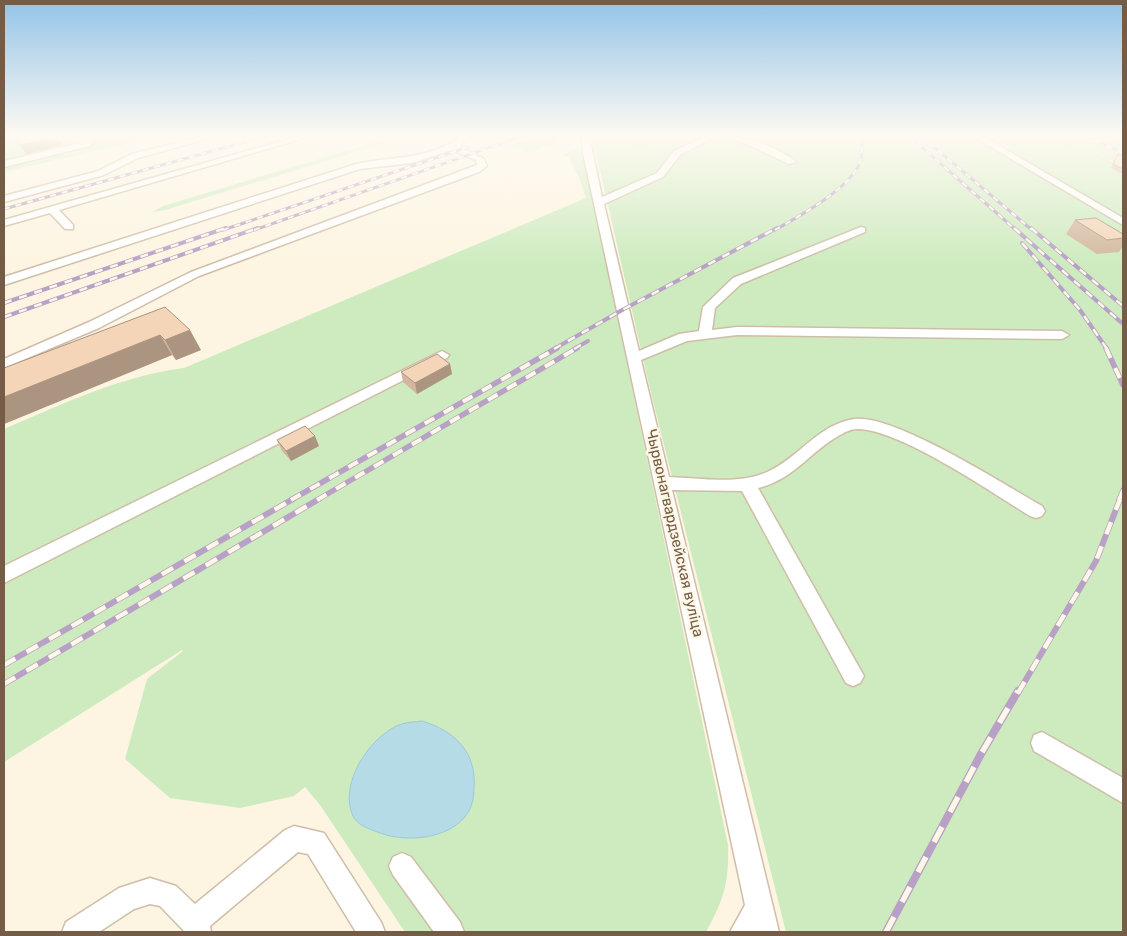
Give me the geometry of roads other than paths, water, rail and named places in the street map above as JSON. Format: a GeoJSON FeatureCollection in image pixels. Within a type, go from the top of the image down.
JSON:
{"type":"FeatureCollection","features":[{"type":"Feature","properties":{"kind":"street"},"geometry":{"type":"LineString","coordinates":[[4,199],[80,179]]}},
{"type":"Feature","properties":{"kind":"street"},"geometry":{"type":"LineString","coordinates":[[4,223],[158,179]]}},
{"type":"Feature","properties":{"kind":"street"},"geometry":{"type":"LineString","coordinates":[[4,281],[320,179]]}},
{"type":"Feature","properties":{"kind":"street"},"geometry":{"type":"LineString","coordinates":[[4,364],[94,325],[201,272],[454,179]]}},
{"type":"Feature","properties":{"kind":"street","name":"Чырвонагвардзейская вуліца"},"geometry":{"type":"LineString","coordinates":[[594,179],[762,920]]}},
{"type":"Feature","properties":{"kind":"street"},"geometry":{"type":"LineString","coordinates":[[599,202],[654,179]]}},
{"type":"Feature","properties":{"kind":"street"},"geometry":{"type":"LineString","coordinates":[[1049,179],[1123,222]]}},
{"type":"Feature","properties":{"kind":"street"},"geometry":{"type":"LineString","coordinates":[[52,209],[69,227]]}},
{"type":"Feature","properties":{"kind":"street"},"geometry":{"type":"LineString","coordinates":[[705,333],[709,308],[737,281],[861,230]]}},
{"type":"Feature","properties":{"kind":"street"},"geometry":{"type":"LineString","coordinates":[[633,358],[669,341],[705,333],[765,331],[1062,335]]}},
{"type":"Feature","properties":{"kind":"street"},"geometry":{"type":"LineString","coordinates":[[4,575],[442,355]]}},
{"type":"Feature","properties":{"kind":"street"},"geometry":{"type":"LineString","coordinates":[[664,483],[747,484],[774,477],[831,433],[842,427],[856,424],[871,425],[901,435],[1036,511]]}},
{"type":"Feature","properties":{"kind":"street"},"geometry":{"type":"LineString","coordinates":[[747,484],[853,676]]}},
{"type":"Feature","properties":{"kind":"street"},"geometry":{"type":"LineString","coordinates":[[1042,743],[1123,791]]}},
{"type":"Feature","properties":{"kind":"street"},"geometry":{"type":"LineString","coordinates":[[76,932],[128,897],[150,891],[167,894],[197,927],[294,839],[315,842],[371,932]]}},
{"type":"Feature","properties":{"kind":"street"},"geometry":{"type":"LineString","coordinates":[[402,866],[450,932]]}},
{"type":"Feature","properties":{"kind":"street"},"geometry":{"type":"LineString","coordinates":[[744,932],[762,920]]}},
{"type":"Feature","properties":{"kind":"water"},"geometry":{"type":"Polygon","coordinates":[[[422,721],[434,725],[454,737],[468,754],[474,776],[474,795],[469,811],[450,829],[427,837],[403,838],[373,831],[356,821],[350,805],[353,778],[359,764],[367,751],[388,731],[402,724],[422,721]]]}},
{"type":"Feature","properties":{"kind":"railway"},"geometry":{"type":"LineString","coordinates":[[4,209],[113,179]]}},
{"type":"Feature","properties":{"kind":"railway"},"geometry":{"type":"LineString","coordinates":[[223,230],[374,179]]}},
{"type":"Feature","properties":{"kind":"railway"},"geometry":{"type":"LineString","coordinates":[[254,230],[400,179]]}},
{"type":"Feature","properties":{"kind":"railway"},"geometry":{"type":"LineString","coordinates":[[775,230],[824,200],[849,179]]}},
{"type":"Feature","properties":{"kind":"railway"},"geometry":{"type":"LineString","coordinates":[[958,179],[1016,230]]}},
{"type":"Feature","properties":{"kind":"railway"},"geometry":{"type":"LineString","coordinates":[[971,179],[1032,230]]}},
{"type":"Feature","properties":{"kind":"railway"},"geometry":{"type":"LineString","coordinates":[[4,303],[226,228]]}},
{"type":"Feature","properties":{"kind":"railway"},"geometry":{"type":"LineString","coordinates":[[4,317],[258,228]]}},
{"type":"Feature","properties":{"kind":"railway"},"geometry":{"type":"LineString","coordinates":[[554,349],[624,309],[777,228]]}},
{"type":"Feature","properties":{"kind":"railway"},"geometry":{"type":"LineString","coordinates":[[1014,228],[1123,324]]}},
{"type":"Feature","properties":{"kind":"railway"},"geometry":{"type":"LineString","coordinates":[[1031,228],[1123,306]]}},
{"type":"Feature","properties":{"kind":"railway"},"geometry":{"type":"LineString","coordinates":[[1022,243],[1080,310],[1107,349]]}},
{"type":"Feature","properties":{"kind":"railway"},"geometry":{"type":"LineString","coordinates":[[574,349],[588,341]]}},
{"type":"Feature","properties":{"kind":"railway"},"geometry":{"type":"LineString","coordinates":[[291,500],[557,348]]}},
{"type":"Feature","properties":{"kind":"railway"},"geometry":{"type":"LineString","coordinates":[[317,500],[577,348]]}},
{"type":"Feature","properties":{"kind":"railway"},"geometry":{"type":"LineString","coordinates":[[1106,348],[1123,385]]}},
{"type":"Feature","properties":{"kind":"railway"},"geometry":{"type":"LineString","coordinates":[[1119,500],[1123,490]]}},
{"type":"Feature","properties":{"kind":"railway"},"geometry":{"type":"LineString","coordinates":[[4,665],[293,499]]}},
{"type":"Feature","properties":{"kind":"railway"},"geometry":{"type":"LineString","coordinates":[[4,684],[319,499]]}},
{"type":"Feature","properties":{"kind":"railway"},"geometry":{"type":"LineString","coordinates":[[1018,693],[1096,561],[1120,499]]}},
{"type":"Feature","properties":{"kind":"railway"},"geometry":{"type":"LineString","coordinates":[[886,932],[981,754],[1018,691]]}}]}
